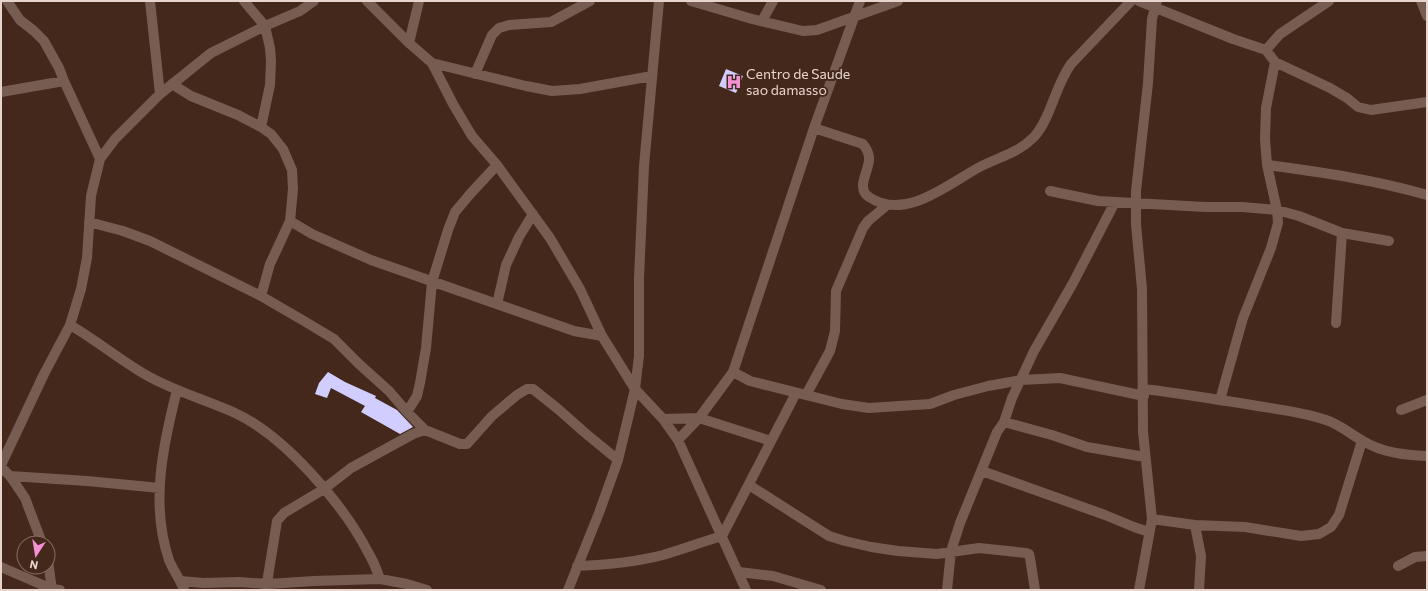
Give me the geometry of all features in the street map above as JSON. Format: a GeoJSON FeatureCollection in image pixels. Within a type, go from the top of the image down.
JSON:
{"type":"FeatureCollection","features":[{"type":"Feature","properties":{"kind":"street"},"geometry":{"type":"LineString","coordinates":[[7,1],[20,20],[44,41],[59,68],[100,159]]}},
{"type":"Feature","properties":{"kind":"street"},"geometry":{"type":"LineString","coordinates":[[150,1],[160,94]]}},
{"type":"Feature","properties":{"kind":"street"},"geometry":{"type":"LineString","coordinates":[[244,1],[265,26],[271,61],[270,85],[261,126]]}},
{"type":"Feature","properties":{"kind":"street"},"geometry":{"type":"LineString","coordinates":[[39,535],[25,498],[1,466],[44,374],[70,324],[81,290],[87,258],[91,196],[100,159],[116,139],[160,94],[211,53],[300,10],[314,1]]}},
{"type":"Feature","properties":{"kind":"street"},"geometry":{"type":"LineString","coordinates":[[367,1],[409,43],[432,63],[453,104],[472,136],[497,165],[550,238],[580,289],[602,336],[635,388],[663,419],[678,440],[746,590]]}},
{"type":"Feature","properties":{"kind":"street"},"geometry":{"type":"LineString","coordinates":[[409,43],[419,1]]}},
{"type":"Feature","properties":{"kind":"street"},"geometry":{"type":"LineString","coordinates":[[475,74],[492,35],[499,28],[509,25],[551,22],[590,1]]}},
{"type":"Feature","properties":{"kind":"street"},"geometry":{"type":"LineString","coordinates":[[568,590],[599,513],[618,460],[635,388],[639,356],[639,278],[644,166],[659,1]]}},
{"type":"Feature","properties":{"kind":"street"},"geometry":{"type":"LineString","coordinates":[[691,1],[803,31],[817,30],[898,1]]}},
{"type":"Feature","properties":{"kind":"street"},"geometry":{"type":"LineString","coordinates":[[762,21],[773,1]]}},
{"type":"Feature","properties":{"kind":"street"},"geometry":{"type":"LineString","coordinates":[[678,440],[699,418],[733,372],[814,128],[860,1]]}},
{"type":"Feature","properties":{"kind":"street"},"geometry":{"type":"LineString","coordinates":[[814,128],[863,144],[867,150],[869,159],[863,184],[864,192],[868,197],[886,206],[902,205],[919,200],[956,182],[976,168],[1018,150],[1034,136],[1046,118],[1063,75],[1070,64],[1131,1]]}},
{"type":"Feature","properties":{"kind":"street"},"geometry":{"type":"LineString","coordinates":[[1139,1],[1156,5],[1233,39],[1266,50],[1274,62],[1330,88],[1347,98],[1358,107],[1364,109],[1387,108],[1427,102]]}},
{"type":"Feature","properties":{"kind":"street"},"geometry":{"type":"LineString","coordinates":[[1266,50],[1280,34],[1329,1]]}},
{"type":"Feature","properties":{"kind":"street"},"geometry":{"type":"LineString","coordinates":[[1421,1],[1427,16]]}},
{"type":"Feature","properties":{"kind":"street"},"geometry":{"type":"LineString","coordinates":[[1139,590],[1152,519],[1143,432],[1144,393],[1142,289],[1136,224],[1136,191],[1138,158],[1148,83],[1151,27],[1156,5]]}},
{"type":"Feature","properties":{"kind":"street"},"geometry":{"type":"LineString","coordinates":[[1220,400],[1243,318],[1271,248],[1278,223],[1277,210],[1267,165],[1265,139],[1266,108],[1274,62]]}},
{"type":"Feature","properties":{"kind":"street"},"geometry":{"type":"LineString","coordinates":[[432,63],[552,91],[580,89],[652,76]]}},
{"type":"Feature","properties":{"kind":"street"},"geometry":{"type":"LineString","coordinates":[[1,92],[64,81]]}},
{"type":"Feature","properties":{"kind":"street"},"geometry":{"type":"LineString","coordinates":[[172,84],[190,96],[261,126],[271,134],[283,149],[292,170],[293,189],[290,221],[270,264],[261,296]]}},
{"type":"Feature","properties":{"kind":"street"},"geometry":{"type":"LineString","coordinates":[[407,412],[417,396],[420,383],[426,348],[432,282],[448,230],[455,212],[497,165]]}},
{"type":"Feature","properties":{"kind":"street"},"geometry":{"type":"LineString","coordinates":[[1267,165],[1322,172],[1398,187],[1427,195]]}},
{"type":"Feature","properties":{"kind":"street"},"geometry":{"type":"LineString","coordinates":[[1050,192],[1098,201],[1205,208],[1277,210],[1299,216],[1342,233],[1389,241]]}},
{"type":"Feature","properties":{"kind":"street"},"geometry":{"type":"LineString","coordinates":[[947,590],[951,551],[960,523],[997,432],[1004,422],[1012,398],[1034,351],[1073,283],[1115,202]]}},
{"type":"Feature","properties":{"kind":"street"},"geometry":{"type":"LineString","coordinates":[[577,566],[611,564],[650,558],[722,536],[771,441],[830,351],[835,331],[836,291],[863,228],[868,221],[886,206]]}},
{"type":"Feature","properties":{"kind":"street"},"geometry":{"type":"LineString","coordinates":[[497,304],[506,265],[519,237],[533,214]]}},
{"type":"Feature","properties":{"kind":"street"},"geometry":{"type":"LineString","coordinates":[[290,221],[312,234],[371,260],[574,331],[602,336]]}},
{"type":"Feature","properties":{"kind":"street"},"geometry":{"type":"LineString","coordinates":[[89,222],[124,231],[150,241],[261,296],[334,339],[389,391],[425,430],[460,444],[467,444],[492,416],[517,395],[527,389],[533,389],[618,460]]}},
{"type":"Feature","properties":{"kind":"street"},"geometry":{"type":"LineString","coordinates":[[1336,323],[1342,233]]}},
{"type":"Feature","properties":{"kind":"street"},"geometry":{"type":"LineString","coordinates":[[70,324],[146,375],[177,390],[236,414],[262,429],[285,447],[324,489],[347,519],[369,554],[380,579]]}},
{"type":"Feature","properties":{"kind":"street"},"geometry":{"type":"LineString","coordinates":[[733,372],[750,381],[842,404],[869,408],[930,404],[961,393],[988,386],[1021,380],[1060,378],[1144,393],[1198,396],[1294,412],[1327,420],[1346,429],[1362,441],[1381,450],[1402,454],[1427,456]]}},
{"type":"Feature","properties":{"kind":"street"},"geometry":{"type":"LineString","coordinates":[[177,390],[167,429],[159,498],[160,519],[169,561],[182,586],[203,583],[238,582],[267,587],[314,581],[366,585],[380,579],[407,584],[427,590]]}},
{"type":"Feature","properties":{"kind":"street"},"geometry":{"type":"LineString","coordinates":[[1401,410],[1427,400]]}},
{"type":"Feature","properties":{"kind":"street"},"geometry":{"type":"LineString","coordinates":[[663,419],[699,418],[771,441]]}},
{"type":"Feature","properties":{"kind":"street"},"geometry":{"type":"LineString","coordinates":[[1004,422],[1052,435],[1087,447],[1145,457]]}},
{"type":"Feature","properties":{"kind":"street"},"geometry":{"type":"LineString","coordinates":[[267,587],[277,521],[284,513],[324,489],[352,468],[413,434],[425,430]]}},
{"type":"Feature","properties":{"kind":"street"},"geometry":{"type":"LineString","coordinates":[[1152,519],[1195,525],[1245,526],[1301,536],[1319,534],[1331,527],[1340,515],[1362,441]]}},
{"type":"Feature","properties":{"kind":"street"},"geometry":{"type":"LineString","coordinates":[[982,471],[1150,532]]}},
{"type":"Feature","properties":{"kind":"street"},"geometry":{"type":"LineString","coordinates":[[10,476],[160,488]]}},
{"type":"Feature","properties":{"kind":"street"},"geometry":{"type":"LineString","coordinates":[[749,485],[823,532],[845,542],[871,548],[905,552],[937,554],[979,548],[1029,554],[1035,590]]}},
{"type":"Feature","properties":{"kind":"street"},"geometry":{"type":"LineString","coordinates":[[1195,525],[1201,556],[1200,590]]}},
{"type":"Feature","properties":{"kind":"street"},"geometry":{"type":"LineString","coordinates":[[1398,566],[1415,556],[1427,556]]}},
{"type":"Feature","properties":{"kind":"street"},"geometry":{"type":"LineString","coordinates":[[1,567],[55,590]]}},
{"type":"Feature","properties":{"kind":"street"},"geometry":{"type":"LineString","coordinates":[[739,572],[774,576],[821,590]]}},
{"type":"Feature","properties":{"kind":"street"},"geometry":{"type":"LineString","coordinates":[[51,575],[55,590]]}},
{"type":"Feature","properties":{"kind":"building"},"geometry":{"type":"Polygon","coordinates":[[[726,69],[743,76],[736,93],[719,86],[726,69]]]}},
{"type":"Feature","properties":{"kind":"building"},"geometry":{"type":"Polygon","coordinates":[[[328,372],[345,382],[376,396],[375,398],[397,410],[413,427],[400,434],[361,412],[365,406],[331,388],[327,398],[315,394],[319,383],[328,372]]]}},
{"type":"Feature","properties":{"kind":"place","name":"Centro de Saude sao damasso"},"geometry":{"type":"Point","coordinates":[734,82]}}]}
